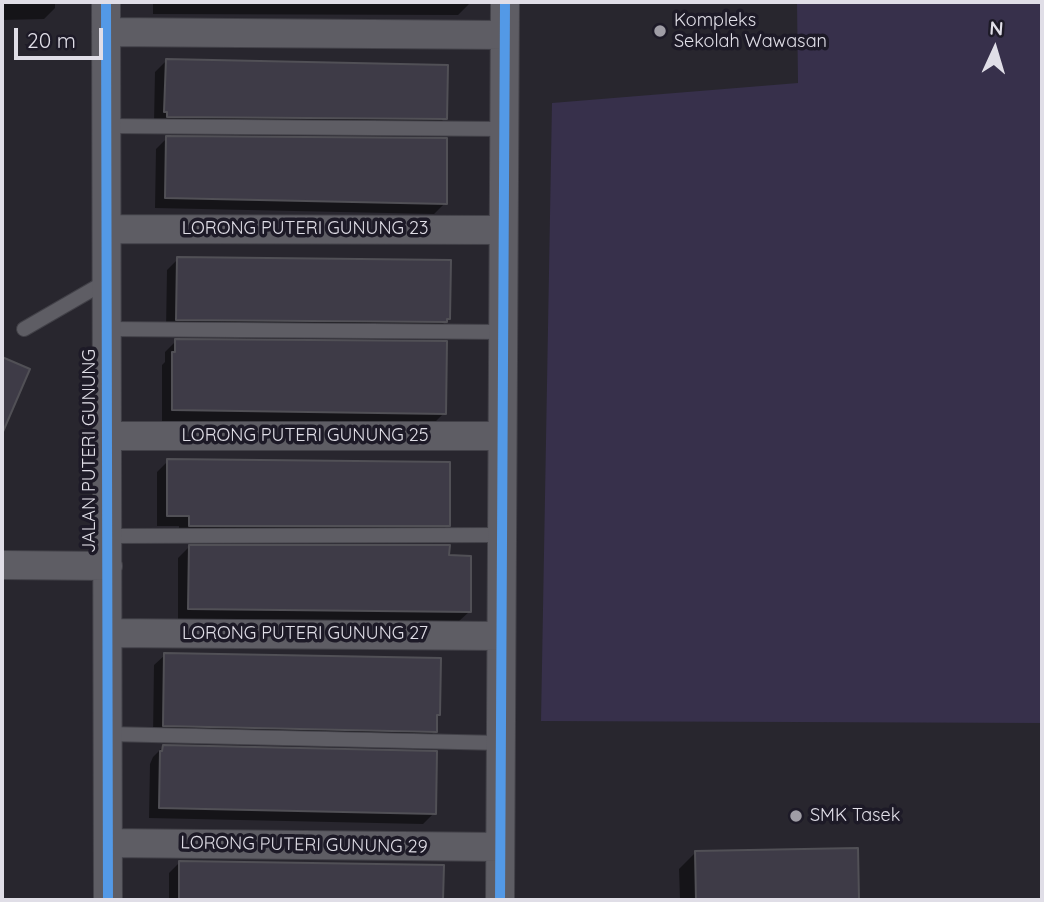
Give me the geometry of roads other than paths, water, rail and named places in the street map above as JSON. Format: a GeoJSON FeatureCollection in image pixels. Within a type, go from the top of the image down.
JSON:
{"type":"FeatureCollection","features":[{"type":"Feature","properties":{"kind":"street","name":"JALAN PUTERI GUNUNG"},"geometry":{"type":"LineString","coordinates":[[106,2],[108,900]]}},
{"type":"Feature","properties":{"kind":"street"},"geometry":{"type":"LineString","coordinates":[[500,900],[505,2]]}},
{"type":"Feature","properties":{"kind":"street"},"geometry":{"type":"LineString","coordinates":[[106,32],[504,35]]}},
{"type":"Feature","properties":{"kind":"street","name":"LORONG PUTERI GUNUNG 23"},"geometry":{"type":"LineString","coordinates":[[107,229],[503,230]]}},
{"type":"Feature","properties":{"kind":"street","name":"LORONG PUTERI GUNUNG 25"},"geometry":{"type":"LineString","coordinates":[[107,436],[502,436]]}},
{"type":"Feature","properties":{"kind":"street"},"geometry":{"type":"LineString","coordinates":[[2,565],[108,566]]}},
{"type":"Feature","properties":{"kind":"street","name":"LORONG PUTERI GUNUNG 27"},"geometry":{"type":"LineString","coordinates":[[108,633],[501,636]]}},
{"type":"Feature","properties":{"kind":"street","name":"LORONG PUTERI GUNUNG 29"},"geometry":{"type":"LineString","coordinates":[[108,843],[500,847]]}},
{"type":"Feature","properties":{"kind":"lane"},"geometry":{"type":"LineString","coordinates":[[106,126],[504,129]]}},
{"type":"Feature","properties":{"kind":"lane"},"geometry":{"type":"LineString","coordinates":[[24,329],[107,281]]}},
{"type":"Feature","properties":{"kind":"lane"},"geometry":{"type":"LineString","coordinates":[[107,329],[503,332]]}},
{"type":"Feature","properties":{"kind":"lane"},"geometry":{"type":"LineString","coordinates":[[107,536],[502,535]]}},
{"type":"Feature","properties":{"kind":"lane"},"geometry":{"type":"LineString","coordinates":[[108,734],[500,743]]}},
{"type":"Feature","properties":{"kind":"place","name":"Kompleks Sekolah Wawasan"},"geometry":{"type":"Point","coordinates":[660,31]}},
{"type":"Feature","properties":{"kind":"place","name":"SMK Tasek"},"geometry":{"type":"Point","coordinates":[796,816]}}]}
